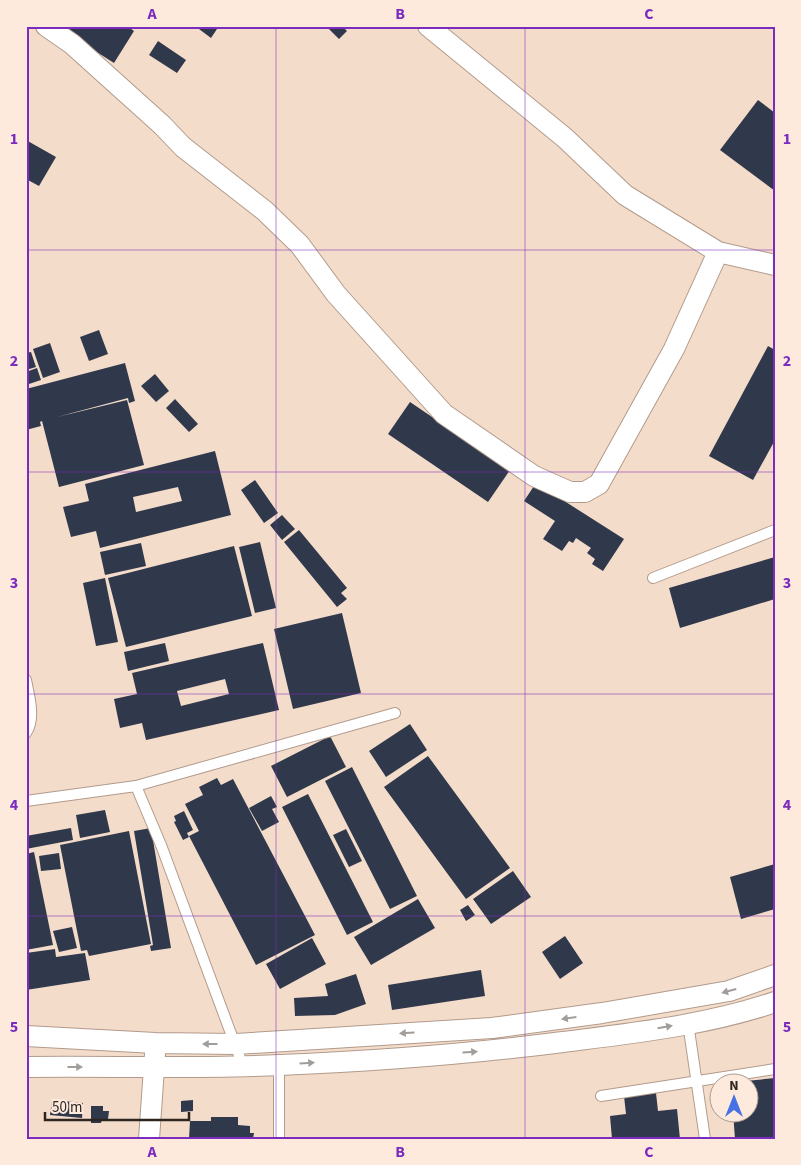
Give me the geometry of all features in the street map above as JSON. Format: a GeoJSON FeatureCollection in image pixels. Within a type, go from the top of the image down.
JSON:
{"type":"FeatureCollection","features":[{"type":"Feature","properties":{"kind":"street"},"geometry":{"type":"LineString","coordinates":[[46,26],[72,44],[162,125],[182,147],[265,211],[300,245],[336,294],[414,378],[444,414],[534,476],[570,492],[585,492],[599,484],[674,349],[718,252]]}},
{"type":"Feature","properties":{"kind":"street"},"geometry":{"type":"LineString","coordinates":[[428,26],[566,138],[625,195],[718,252],[775,265]]}},
{"type":"Feature","properties":{"kind":"street"},"geometry":{"type":"LineString","coordinates":[[26,1036],[156,1043],[236,1044],[492,1028],[637,1007],[729,991],[775,975]]}},
{"type":"Feature","properties":{"kind":"street"},"geometry":{"type":"LineString","coordinates":[[26,1067],[279,1065],[494,1051],[688,1023],[741,1013],[775,1002]]}},
{"type":"Feature","properties":{"kind":"street"},"geometry":{"type":"LineString","coordinates":[[637,1007],[642,1031]]}},
{"type":"Feature","properties":{"kind":"street"},"geometry":{"type":"LineString","coordinates":[[149,1139],[156,1066],[156,1043]]}},
{"type":"Feature","properties":{"kind":"lane"},"geometry":{"type":"LineString","coordinates":[[653,578],[775,530]]}},
{"type":"Feature","properties":{"kind":"lane"},"geometry":{"type":"LineString","coordinates":[[26,680],[31,712],[31,727],[26,733]]}},
{"type":"Feature","properties":{"kind":"lane"},"geometry":{"type":"LineString","coordinates":[[26,801],[136,786],[395,713]]}},
{"type":"Feature","properties":{"kind":"lane"},"geometry":{"type":"LineString","coordinates":[[136,786],[243,1066]]}},
{"type":"Feature","properties":{"kind":"lane"},"geometry":{"type":"LineString","coordinates":[[688,1023],[705,1139]]}},
{"type":"Feature","properties":{"kind":"lane"},"geometry":{"type":"LineString","coordinates":[[279,1065],[279,1139]]}},
{"type":"Feature","properties":{"kind":"lane"},"geometry":{"type":"LineString","coordinates":[[601,1096],[775,1069]]}},
{"type":"Feature","properties":{"kind":"building"},"geometry":{"type":"Polygon","coordinates":[[[56,26],[127,26],[134,31],[114,63],[56,26]]]}},
{"type":"Feature","properties":{"kind":"building"},"geometry":{"type":"Polygon","coordinates":[[[201,26],[219,26],[211,38],[199,29],[201,26]]]}},
{"type":"Feature","properties":{"kind":"building"},"geometry":{"type":"Polygon","coordinates":[[[326,26],[342,26],[347,31],[339,39],[326,26]]]}},
{"type":"Feature","properties":{"kind":"building"},"geometry":{"type":"Polygon","coordinates":[[[158,41],[186,60],[177,73],[149,55],[158,41]]]}},
{"type":"Feature","properties":{"kind":"building"},"geometry":{"type":"Polygon","coordinates":[[[758,100],[775,113],[775,191],[720,150],[758,100]]]}},
{"type":"Feature","properties":{"kind":"building"},"geometry":{"type":"Polygon","coordinates":[[[26,140],[56,157],[39,186],[26,179],[26,140]]]}},
{"type":"Feature","properties":{"kind":"building"},"geometry":{"type":"Polygon","coordinates":[[[99,330],[108,354],[89,361],[80,337],[99,330]]]}},
{"type":"Feature","properties":{"kind":"building"},"geometry":{"type":"Polygon","coordinates":[[[50,343],[60,372],[43,378],[33,349],[50,343]]]}},
{"type":"Feature","properties":{"kind":"building"},"geometry":{"type":"Polygon","coordinates":[[[768,346],[775,350],[775,440],[753,480],[709,456],[768,346]]]}},
{"type":"Feature","properties":{"kind":"building"},"geometry":{"type":"Polygon","coordinates":[[[31,352],[36,367],[26,370],[26,353],[31,352]]]}},
{"type":"Feature","properties":{"kind":"building"},"geometry":{"type":"Polygon","coordinates":[[[125,363],[135,401],[129,403],[128,398],[57,417],[127,400],[144,465],[59,487],[42,421],[40,422],[41,426],[26,430],[26,389],[125,363]]]}},
{"type":"Feature","properties":{"kind":"building"},"geometry":{"type":"Polygon","coordinates":[[[37,368],[41,380],[26,385],[26,372],[37,368]]]}},
{"type":"Feature","properties":{"kind":"building"},"geometry":{"type":"Polygon","coordinates":[[[155,374],[169,391],[156,402],[141,386],[155,374]]]}},
{"type":"Feature","properties":{"kind":"building"},"geometry":{"type":"Polygon","coordinates":[[[175,399],[198,424],[189,432],[166,408],[175,399]]]}},
{"type":"Feature","properties":{"kind":"building"},"geometry":{"type":"Polygon","coordinates":[[[410,402],[510,470],[488,502],[388,434],[410,402]]]}},
{"type":"Feature","properties":{"kind":"building"},"geometry":{"type":"Polygon","coordinates":[[[215,451],[231,515],[100,548],[96,531],[71,537],[63,507],[89,501],[85,484],[215,451]],[[178,487],[133,497],[136,512],[182,501],[178,487]]]}},
{"type":"Feature","properties":{"kind":"building"},"geometry":{"type":"Polygon","coordinates":[[[255,480],[278,513],[264,523],[241,490],[255,480]]]}},
{"type":"Feature","properties":{"kind":"building"},"geometry":{"type":"Polygon","coordinates":[[[536,483],[624,539],[603,571],[592,564],[595,559],[587,553],[591,548],[576,538],[573,543],[569,541],[562,551],[543,539],[555,521],[524,501],[536,483]]]}},
{"type":"Feature","properties":{"kind":"building"},"geometry":{"type":"Polygon","coordinates":[[[282,515],[295,529],[282,540],[270,525],[282,515]]]}},
{"type":"Feature","properties":{"kind":"building"},"geometry":{"type":"Polygon","coordinates":[[[299,530],[347,588],[341,593],[347,599],[337,607],[284,542],[299,530]]]}},
{"type":"Feature","properties":{"kind":"building"},"geometry":{"type":"Polygon","coordinates":[[[260,542],[276,608],[255,613],[239,547],[260,542]]]}},
{"type":"Feature","properties":{"kind":"building"},"geometry":{"type":"Polygon","coordinates":[[[141,543],[146,566],[105,575],[100,552],[141,543]]]}},
{"type":"Feature","properties":{"kind":"building"},"geometry":{"type":"Polygon","coordinates":[[[234,546],[252,616],[126,647],[108,578],[234,546]]]}},
{"type":"Feature","properties":{"kind":"building"},"geometry":{"type":"Polygon","coordinates":[[[775,557],[775,599],[680,628],[669,588],[775,557]]]}},
{"type":"Feature","properties":{"kind":"building"},"geometry":{"type":"Polygon","coordinates":[[[105,578],[118,642],[96,646],[83,583],[105,578]]]}},
{"type":"Feature","properties":{"kind":"building"},"geometry":{"type":"Polygon","coordinates":[[[342,613],[361,693],[293,709],[274,629],[342,613]]]}},
{"type":"Feature","properties":{"kind":"building"},"geometry":{"type":"Polygon","coordinates":[[[165,643],[169,661],[128,671],[124,652],[165,643]]]}},
{"type":"Feature","properties":{"kind":"building"},"geometry":{"type":"Polygon","coordinates":[[[263,643],[279,710],[146,740],[142,723],[120,728],[114,699],[137,694],[132,673],[263,643]],[[225,679],[177,691],[181,706],[229,694],[225,679]]]}},
{"type":"Feature","properties":{"kind":"building"},"geometry":{"type":"Polygon","coordinates":[[[410,724],[427,750],[386,777],[369,751],[410,724]]]}},
{"type":"Feature","properties":{"kind":"building"},"geometry":{"type":"Polygon","coordinates":[[[330,736],[346,767],[287,797],[271,766],[330,736]]]}},
{"type":"Feature","properties":{"kind":"building"},"geometry":{"type":"Polygon","coordinates":[[[428,756],[510,868],[466,899],[384,787],[428,756]]]}},
{"type":"Feature","properties":{"kind":"building"},"geometry":{"type":"Polygon","coordinates":[[[352,767],[417,896],[390,909],[325,781],[352,767]]]}},
{"type":"Feature","properties":{"kind":"building"},"geometry":{"type":"Polygon","coordinates":[[[217,778],[221,785],[233,779],[315,935],[256,965],[189,836],[199,831],[185,804],[203,795],[199,787],[217,778]]]}},
{"type":"Feature","properties":{"kind":"building"},"geometry":{"type":"Polygon","coordinates":[[[308,794],[373,922],[347,935],[282,807],[308,794]]]}},
{"type":"Feature","properties":{"kind":"building"},"geometry":{"type":"Polygon","coordinates":[[[271,796],[277,807],[272,809],[279,822],[262,831],[249,808],[271,796]]]}},
{"type":"Feature","properties":{"kind":"building"},"geometry":{"type":"Polygon","coordinates":[[[105,810],[110,832],[80,838],[76,815],[105,810]]]}},
{"type":"Feature","properties":{"kind":"building"},"geometry":{"type":"Polygon","coordinates":[[[184,811],[193,830],[187,833],[189,837],[183,840],[174,822],[176,821],[174,816],[184,811]]]}},
{"type":"Feature","properties":{"kind":"building"},"geometry":{"type":"Polygon","coordinates":[[[71,828],[73,840],[26,849],[26,836],[71,828]]]}},
{"type":"Feature","properties":{"kind":"building"},"geometry":{"type":"Polygon","coordinates":[[[151,828],[171,948],[151,951],[150,946],[153,945],[134,831],[151,828]]]}},
{"type":"Feature","properties":{"kind":"building"},"geometry":{"type":"Polygon","coordinates":[[[346,829],[362,861],[349,867],[333,835],[346,829]]]}},
{"type":"Feature","properties":{"kind":"building"},"geometry":{"type":"Polygon","coordinates":[[[129,831],[151,944],[89,956],[87,950],[81,951],[60,845],[129,831]]]}},
{"type":"Feature","properties":{"kind":"building"},"geometry":{"type":"Polygon","coordinates":[[[34,852],[53,945],[26,950],[26,854],[34,852]]]}},
{"type":"Feature","properties":{"kind":"building"},"geometry":{"type":"Polygon","coordinates":[[[59,853],[61,869],[41,871],[39,856],[59,853]]]}},
{"type":"Feature","properties":{"kind":"building"},"geometry":{"type":"Polygon","coordinates":[[[775,864],[775,909],[741,919],[730,877],[775,864]]]}},
{"type":"Feature","properties":{"kind":"building"},"geometry":{"type":"Polygon","coordinates":[[[513,871],[531,897],[491,924],[473,899],[513,871]]]}},
{"type":"Feature","properties":{"kind":"building"},"geometry":{"type":"Polygon","coordinates":[[[418,899],[435,928],[371,965],[354,937],[418,899]]]}},
{"type":"Feature","properties":{"kind":"building"},"geometry":{"type":"Polygon","coordinates":[[[468,905],[475,915],[466,921],[460,910],[468,905]]]}},
{"type":"Feature","properties":{"kind":"building"},"geometry":{"type":"Polygon","coordinates":[[[72,927],[77,948],[59,952],[53,931],[72,927]]]}},
{"type":"Feature","properties":{"kind":"building"},"geometry":{"type":"Polygon","coordinates":[[[565,936],[583,963],[560,979],[542,952],[565,936]]]}},
{"type":"Feature","properties":{"kind":"building"},"geometry":{"type":"Polygon","coordinates":[[[312,938],[326,964],[280,989],[266,964],[312,938]]]}},
{"type":"Feature","properties":{"kind":"building"},"geometry":{"type":"Polygon","coordinates":[[[55,949],[56,957],[85,953],[90,980],[26,990],[26,953],[55,949]]]}},
{"type":"Feature","properties":{"kind":"building"},"geometry":{"type":"Polygon","coordinates":[[[481,970],[485,996],[392,1010],[388,985],[481,970]]]}},
{"type":"Feature","properties":{"kind":"building"},"geometry":{"type":"Polygon","coordinates":[[[356,974],[366,1004],[335,1015],[295,1016],[294,998],[328,996],[325,984],[356,974]]]}},
{"type":"Feature","properties":{"kind":"building"},"geometry":{"type":"Polygon","coordinates":[[[775,1078],[775,1139],[735,1139],[734,1122],[758,1122],[758,1080],[775,1078]]]}},
{"type":"Feature","properties":{"kind":"building"},"geometry":{"type":"Polygon","coordinates":[[[656,1093],[658,1111],[677,1109],[680,1139],[612,1139],[610,1116],[626,1114],[624,1096],[656,1093]]]}},
{"type":"Feature","properties":{"kind":"building"},"geometry":{"type":"Polygon","coordinates":[[[52,1100],[83,1103],[82,1118],[50,1115],[52,1100]]]}},
{"type":"Feature","properties":{"kind":"building"},"geometry":{"type":"Polygon","coordinates":[[[193,1100],[193,1111],[181,1112],[181,1101],[193,1100]]]}},
{"type":"Feature","properties":{"kind":"building"},"geometry":{"type":"Polygon","coordinates":[[[91,1106],[103,1106],[103,1111],[109,1111],[108,1119],[102,1119],[101,1123],[91,1123],[91,1106]]]}},
{"type":"Feature","properties":{"kind":"building"},"geometry":{"type":"Polygon","coordinates":[[[211,1117],[238,1117],[238,1125],[250,1126],[250,1133],[254,1133],[253,1139],[189,1139],[190,1121],[211,1121],[211,1117]]]}}]}
